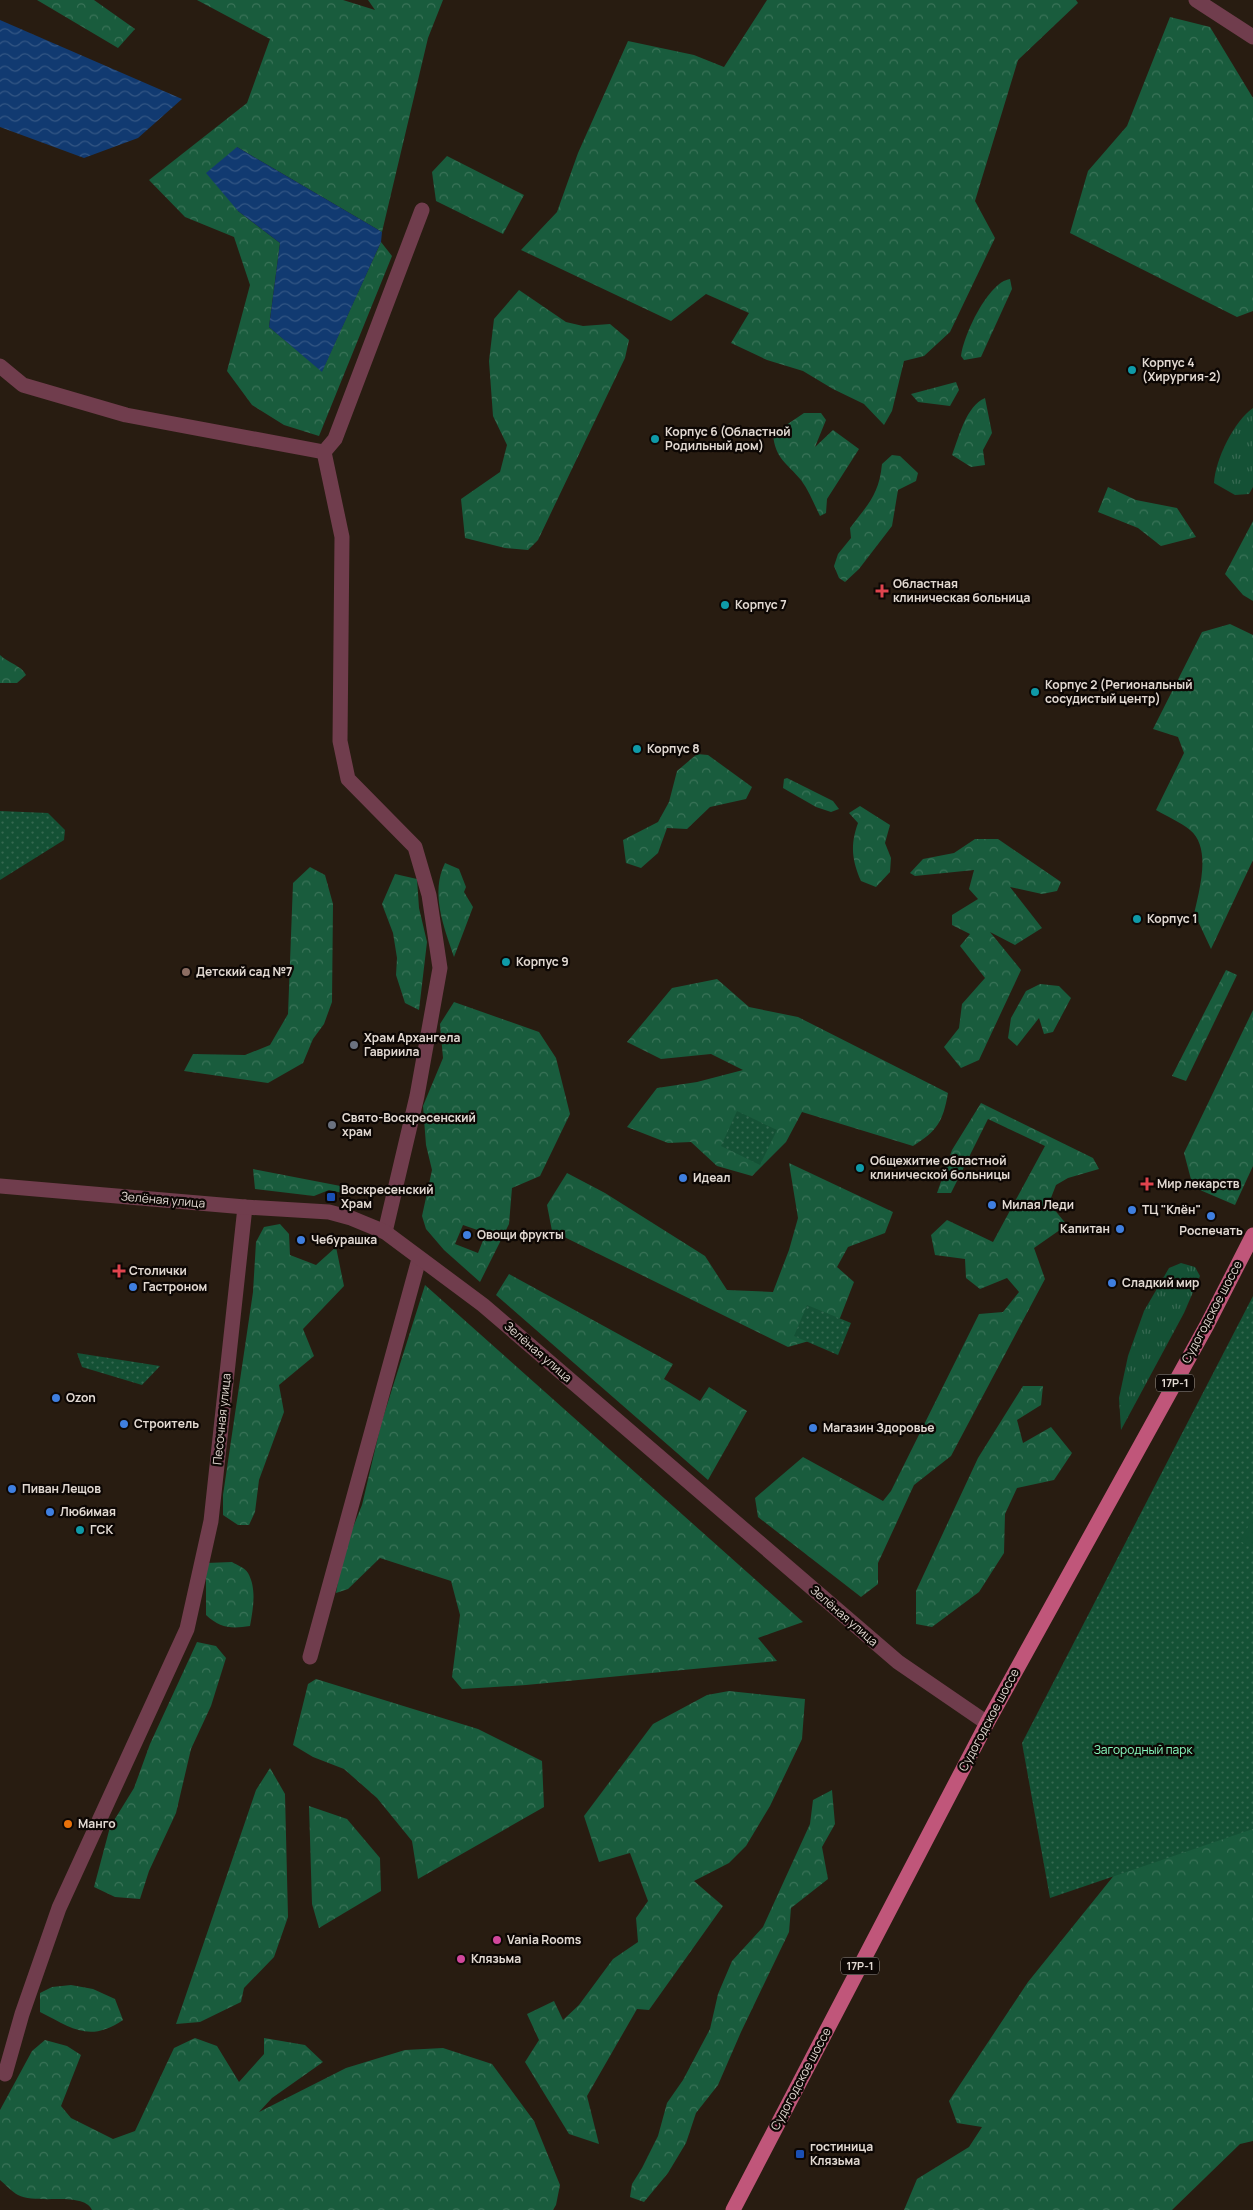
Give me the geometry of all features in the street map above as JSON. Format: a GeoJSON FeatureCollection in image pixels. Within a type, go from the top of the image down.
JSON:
{"type":"FeatureCollection","features":[{"type":"Feature","properties":{"kind":"main road","name":"Судогодское шоссе"},"geometry":{"type":"LineString","coordinates":[[733,2210],[987,1723],[1202,1334],[1253,1234]]}},
{"type":"Feature","properties":{"kind":"street"},"geometry":{"type":"LineString","coordinates":[[1196,0],[1253,37]]}},
{"type":"Feature","properties":{"kind":"street"},"geometry":{"type":"LineString","coordinates":[[324,452],[335,439],[422,210]]}},
{"type":"Feature","properties":{"kind":"street"},"geometry":{"type":"LineString","coordinates":[[0,366],[23,385],[110,410],[324,452]]}},
{"type":"Feature","properties":{"kind":"street"},"geometry":{"type":"LineString","coordinates":[[324,452],[342,537],[340,741],[348,779],[415,847],[429,895],[440,968],[417,1096],[385,1232]]}},
{"type":"Feature","properties":{"kind":"street","name":"Зелёная улица"},"geometry":{"type":"LineString","coordinates":[[0,1186],[246,1207],[329,1212],[352,1218],[385,1232],[419,1259],[483,1304],[898,1662],[987,1723]]}},
{"type":"Feature","properties":{"kind":"street","name":"Песочная улица"},"geometry":{"type":"LineString","coordinates":[[5,2074],[22,2014],[58,1908],[187,1629],[210,1521],[246,1207]]}},
{"type":"Feature","properties":{"kind":"street"},"geometry":{"type":"LineString","coordinates":[[310,1657],[419,1259]]}},
{"type":"Feature","properties":{"kind":"green space"},"geometry":{"type":"Polygon","coordinates":[[[37,0],[94,0],[135,29],[118,48],[37,0]]]}},
{"type":"Feature","properties":{"kind":"green space"},"geometry":{"type":"Polygon","coordinates":[[[197,0],[343,0],[375,10],[368,0],[443,0],[428,38],[382,232],[237,147],[238,211],[280,243],[269,327],[322,371],[381,242],[392,256],[319,436],[284,425],[252,405],[227,371],[250,285],[234,237],[185,217],[149,180],[247,103],[270,39],[197,0]]]}},
{"type":"Feature","properties":{"kind":"green space"},"geometry":{"type":"Polygon","coordinates":[[[767,0],[1076,0],[1078,3],[1018,60],[975,201],[995,238],[950,332],[924,356],[904,361],[892,411],[884,425],[864,404],[833,389],[803,371],[767,360],[731,343],[749,313],[706,294],[671,321],[521,250],[557,212],[578,153],[628,41],[694,55],[724,67],[767,0]]]}},
{"type":"Feature","properties":{"kind":"green space"},"geometry":{"type":"Polygon","coordinates":[[[1170,17],[1210,27],[1253,98],[1253,311],[1237,317],[1070,233],[1088,171],[1127,126],[1170,17]]]}},
{"type":"Feature","properties":{"kind":"green space"},"geometry":{"type":"Polygon","coordinates":[[[447,156],[524,195],[503,234],[436,201],[432,172],[447,156]]]}},
{"type":"Feature","properties":{"kind":"green space"},"geometry":{"type":"Polygon","coordinates":[[[1010,279],[1012,289],[981,357],[964,360],[961,356],[966,336],[978,311],[993,289],[1010,279]]]}},
{"type":"Feature","properties":{"kind":"green space"},"geometry":{"type":"Polygon","coordinates":[[[519,290],[566,322],[583,326],[610,324],[629,340],[625,358],[538,540],[528,550],[505,548],[465,538],[461,499],[500,472],[507,445],[493,416],[489,361],[494,319],[519,290]]]}},
{"type":"Feature","properties":{"kind":"green space"},"geometry":{"type":"Polygon","coordinates":[[[956,382],[959,390],[950,406],[918,402],[911,394],[956,382]]]}},
{"type":"Feature","properties":{"kind":"green space"},"geometry":{"type":"Polygon","coordinates":[[[985,398],[992,433],[983,450],[985,465],[971,467],[952,455],[968,415],[978,402],[985,398]]]}},
{"type":"Feature","properties":{"kind":"green space"},"geometry":{"type":"Polygon","coordinates":[[[1253,408],[1253,487],[1249,494],[1235,495],[1214,483],[1215,474],[1222,453],[1233,431],[1253,408]]]}},
{"type":"Feature","properties":{"kind":"green space"},"geometry":{"type":"Polygon","coordinates":[[[804,413],[821,413],[826,420],[815,447],[833,430],[859,449],[827,499],[826,513],[820,516],[804,484],[782,460],[774,442],[773,434],[804,413]]]}},
{"type":"Feature","properties":{"kind":"green space"},"geometry":{"type":"Polygon","coordinates":[[[892,455],[900,456],[918,473],[916,481],[898,490],[892,526],[859,569],[845,582],[839,578],[834,566],[838,554],[851,538],[850,528],[872,499],[881,475],[882,464],[892,455]]]}},
{"type":"Feature","properties":{"kind":"green space"},"geometry":{"type":"Polygon","coordinates":[[[1108,487],[1136,500],[1177,508],[1196,537],[1161,546],[1138,528],[1098,512],[1108,487]]]}},
{"type":"Feature","properties":{"kind":"green space"},"geometry":{"type":"Polygon","coordinates":[[[1253,521],[1253,601],[1243,595],[1225,574],[1253,521]]]}},
{"type":"Feature","properties":{"kind":"green space"},"geometry":{"type":"Polygon","coordinates":[[[1230,624],[1253,635],[1253,860],[1211,949],[1197,919],[1193,919],[1202,872],[1201,848],[1197,838],[1190,830],[1156,810],[1184,753],[1178,737],[1153,729],[1202,632],[1230,624]]]}},
{"type":"Feature","properties":{"kind":"green space"},"geometry":{"type":"Polygon","coordinates":[[[0,655],[21,669],[26,675],[17,683],[0,683],[0,655]]]}},
{"type":"Feature","properties":{"kind":"green space"},"geometry":{"type":"Polygon","coordinates":[[[697,754],[708,755],[752,787],[746,799],[710,807],[687,829],[667,828],[658,853],[641,868],[626,863],[623,840],[658,822],[669,802],[677,771],[697,754]]]}},
{"type":"Feature","properties":{"kind":"green space"},"geometry":{"type":"Polygon","coordinates":[[[787,778],[833,801],[839,809],[831,812],[816,807],[783,788],[784,779],[787,778]]]}},
{"type":"Feature","properties":{"kind":"green space"},"geometry":{"type":"Polygon","coordinates":[[[860,806],[890,825],[885,843],[891,858],[890,872],[876,887],[861,881],[854,859],[853,845],[858,823],[849,813],[860,806]]]}},
{"type":"Feature","properties":{"kind":"green space"},"geometry":{"type":"Polygon","coordinates":[[[0,811],[48,813],[65,830],[64,840],[0,880],[0,811]]]}},
{"type":"Feature","properties":{"kind":"green space"},"geometry":{"type":"Polygon","coordinates":[[[975,839],[998,839],[1061,882],[1057,891],[1042,894],[1010,887],[1042,928],[1015,945],[990,932],[1021,970],[979,1060],[961,1068],[944,1047],[959,1028],[962,1004],[985,978],[960,946],[970,934],[952,925],[952,915],[978,899],[969,889],[974,870],[915,876],[910,873],[923,859],[954,853],[975,839]]]}},
{"type":"Feature","properties":{"kind":"green space"},"geometry":{"type":"Polygon","coordinates":[[[445,863],[459,869],[466,887],[464,892],[473,907],[454,957],[440,910],[439,886],[445,863]]]}},
{"type":"Feature","properties":{"kind":"green space"},"geometry":{"type":"Polygon","coordinates":[[[310,867],[325,875],[333,904],[332,1002],[324,1024],[313,1039],[303,1063],[268,1083],[184,1071],[193,1054],[245,1055],[270,1045],[288,1014],[293,883],[310,867]]]}},
{"type":"Feature","properties":{"kind":"green space"},"geometry":{"type":"Polygon","coordinates":[[[395,874],[417,879],[419,908],[427,942],[419,1010],[405,1003],[396,975],[397,958],[393,933],[382,904],[395,874]]]}},
{"type":"Feature","properties":{"kind":"green space"},"geometry":{"type":"Polygon","coordinates":[[[1226,970],[1237,975],[1186,1081],[1172,1076],[1226,970]]]}},
{"type":"Feature","properties":{"kind":"green space"},"geometry":{"type":"Polygon","coordinates":[[[717,979],[749,1007],[798,1017],[948,1093],[944,1111],[938,1125],[913,1146],[802,1112],[786,1142],[752,1176],[717,1166],[691,1142],[668,1143],[627,1127],[657,1088],[697,1082],[743,1070],[711,1054],[661,1059],[627,1042],[672,988],[717,979]]]}},
{"type":"Feature","properties":{"kind":"green space"},"geometry":{"type":"Polygon","coordinates":[[[1040,984],[1059,986],[1071,998],[1053,1032],[1044,1034],[1039,1018],[1017,1046],[1008,1038],[1011,1018],[1026,991],[1040,984]]]}},
{"type":"Feature","properties":{"kind":"green space"},"geometry":{"type":"Polygon","coordinates":[[[454,1002],[539,1032],[556,1058],[570,1114],[540,1176],[512,1188],[509,1224],[480,1282],[444,1250],[426,1229],[422,1216],[432,1170],[426,1145],[423,1106],[443,1058],[440,1024],[454,1002]],[[463,1225],[455,1244],[478,1253],[486,1233],[463,1225]]]}},
{"type":"Feature","properties":{"kind":"green space"},"geometry":{"type":"Polygon","coordinates":[[[1253,1010],[1253,1166],[1235,1205],[1193,1187],[1184,1153],[1253,1010]]]}},
{"type":"Feature","properties":{"kind":"green space"},"geometry":{"type":"Polygon","coordinates":[[[981,1103],[1093,1158],[1099,1169],[1068,1178],[1056,1185],[1049,1203],[1067,1225],[1034,1248],[1045,1279],[951,1456],[914,1485],[878,1563],[878,1584],[861,1597],[758,1517],[755,1498],[803,1457],[883,1501],[891,1491],[979,1314],[1003,1312],[1019,1292],[1007,1278],[980,1289],[966,1278],[965,1259],[935,1255],[931,1235],[947,1220],[993,1242],[1045,1146],[988,1119],[951,1193],[937,1193],[952,1150],[981,1103]]]}},
{"type":"Feature","properties":{"kind":"green space"},"geometry":{"type":"Polygon","coordinates":[[[737,1111],[777,1130],[760,1165],[721,1146],[737,1111]]]}},
{"type":"Feature","properties":{"kind":"green space"},"geometry":{"type":"Polygon","coordinates":[[[789,1163],[893,1212],[885,1233],[848,1247],[837,1267],[854,1282],[840,1318],[823,1337],[788,1347],[552,1231],[547,1205],[567,1173],[605,1193],[705,1256],[727,1290],[773,1292],[789,1250],[798,1218],[789,1163]]]}},
{"type":"Feature","properties":{"kind":"green space"},"geometry":{"type":"Polygon","coordinates":[[[253,1169],[356,1189],[347,1194],[329,1190],[314,1196],[255,1189],[253,1169]]]}},
{"type":"Feature","properties":{"kind":"green space"},"geometry":{"type":"Polygon","coordinates":[[[280,1224],[289,1234],[290,1255],[316,1265],[336,1247],[344,1286],[303,1329],[314,1356],[279,1385],[284,1412],[259,1480],[255,1512],[249,1525],[238,1525],[223,1515],[223,1495],[253,1292],[256,1242],[264,1227],[280,1224]]]}},
{"type":"Feature","properties":{"kind":"green space"},"geometry":{"type":"Polygon","coordinates":[[[1181,1263],[1195,1267],[1200,1276],[1184,1313],[1121,1430],[1119,1398],[1128,1356],[1144,1311],[1169,1268],[1181,1263]]]}},
{"type":"Feature","properties":{"kind":"green space"},"geometry":{"type":"Polygon","coordinates":[[[509,1274],[673,1364],[664,1379],[700,1401],[709,1387],[747,1411],[708,1480],[496,1295],[509,1274]]]}},
{"type":"Feature","properties":{"kind":"green space"},"geometry":{"type":"Polygon","coordinates":[[[425,1285],[803,1622],[758,1638],[777,1661],[526,1685],[462,1689],[452,1677],[460,1615],[451,1581],[380,1558],[348,1589],[336,1593],[343,1552],[362,1505],[381,1424],[425,1285]]]}},
{"type":"Feature","properties":{"kind":"green space","name":"Загородный парк"},"geometry":{"type":"Polygon","coordinates":[[[1253,1296],[1253,1829],[1050,1898],[1022,1743],[1253,1296]]]}},
{"type":"Feature","properties":{"kind":"green space"},"geometry":{"type":"Polygon","coordinates":[[[807,1305],[851,1323],[838,1355],[794,1336],[807,1305]]]}},
{"type":"Feature","properties":{"kind":"green space"},"geometry":{"type":"Polygon","coordinates":[[[77,1353],[160,1366],[142,1385],[82,1367],[77,1353]]]}},
{"type":"Feature","properties":{"kind":"green space"},"geometry":{"type":"Polygon","coordinates":[[[1023,1386],[1043,1386],[1041,1405],[1017,1420],[1023,1443],[1051,1427],[1072,1453],[1054,1480],[1017,1488],[1005,1514],[1004,1553],[979,1592],[932,1627],[916,1624],[916,1591],[978,1458],[1023,1386]]]}},
{"type":"Feature","properties":{"kind":"green space"},"geometry":{"type":"Polygon","coordinates":[[[1253,1518],[1253,1548],[1240,1541],[1253,1518]]]}},
{"type":"Feature","properties":{"kind":"green space"},"geometry":{"type":"Polygon","coordinates":[[[232,1562],[248,1573],[253,1586],[254,1599],[250,1626],[221,1625],[206,1615],[206,1563],[232,1562]]]}},
{"type":"Feature","properties":{"kind":"green space"},"geometry":{"type":"Polygon","coordinates":[[[1253,1633],[1253,2141],[1240,2144],[1172,2210],[904,2210],[917,2179],[969,2147],[982,2127],[957,2123],[949,2101],[1028,1982],[1128,1858],[1253,1633]]]}},
{"type":"Feature","properties":{"kind":"green space"},"geometry":{"type":"Polygon","coordinates":[[[197,1642],[216,1646],[226,1658],[211,1706],[191,1749],[176,1813],[149,1871],[140,1899],[115,1897],[94,1887],[110,1827],[134,1788],[150,1744],[197,1642]]]}},
{"type":"Feature","properties":{"kind":"green space"},"geometry":{"type":"Polygon","coordinates":[[[316,1679],[478,1729],[542,1761],[544,1807],[418,1879],[412,1841],[377,1798],[344,1769],[313,1757],[293,1745],[308,1684],[316,1679]]]}},
{"type":"Feature","properties":{"kind":"green space"},"geometry":{"type":"Polygon","coordinates":[[[729,1691],[805,1699],[802,1739],[770,1806],[746,1846],[729,1863],[694,1881],[723,1906],[649,2010],[637,2009],[587,2096],[599,2144],[569,2134],[525,2062],[539,2040],[527,2014],[554,2001],[563,2020],[579,2005],[613,1959],[638,1942],[636,1918],[648,1901],[630,1853],[599,1862],[584,1816],[653,1724],[707,1695],[729,1691]]]}},
{"type":"Feature","properties":{"kind":"green space"},"geometry":{"type":"Polygon","coordinates":[[[270,1768],[285,1794],[288,1917],[274,1957],[244,1988],[241,2002],[200,2022],[176,2024],[256,1790],[270,1768]]]}},
{"type":"Feature","properties":{"kind":"green space"},"geometry":{"type":"Polygon","coordinates":[[[832,1790],[835,1824],[822,1847],[828,1879],[791,1908],[789,1932],[718,2085],[696,2113],[686,2143],[668,2173],[644,2202],[630,2197],[632,2184],[658,2136],[667,2103],[683,2080],[710,2029],[718,1994],[732,1961],[763,1927],[810,1824],[813,1800],[832,1790]]]}},
{"type":"Feature","properties":{"kind":"green space"},"geometry":{"type":"Polygon","coordinates":[[[309,1806],[347,1819],[380,1858],[381,1891],[319,1928],[312,1904],[309,1806]]]}},
{"type":"Feature","properties":{"kind":"green space"},"geometry":{"type":"Polygon","coordinates":[[[71,1985],[93,1989],[115,1999],[123,2020],[100,2031],[90,2032],[71,2028],[40,2012],[40,1993],[52,1987],[71,1985]]]}},
{"type":"Feature","properties":{"kind":"green space"},"geometry":{"type":"Polygon","coordinates":[[[195,2038],[217,2046],[239,2082],[264,2054],[264,2038],[305,2045],[323,2062],[272,2098],[259,2112],[346,2068],[405,2050],[443,2048],[492,2064],[534,2121],[560,2185],[556,2205],[553,2210],[92,2210],[87,2204],[79,2201],[26,2198],[16,2194],[0,2180],[0,2110],[32,2051],[45,2040],[67,2046],[81,2055],[61,2106],[71,2118],[113,2139],[135,2131],[174,2048],[195,2038]]]}},
{"type":"Feature","properties":{"kind":"water"},"geometry":{"type":"Polygon","coordinates":[[[0,20],[182,99],[138,138],[84,158],[0,127],[0,20]]]}},
{"type":"Feature","properties":{"kind":"water"},"geometry":{"type":"Polygon","coordinates":[[[237,147],[382,232],[381,242],[322,372],[269,327],[280,243],[238,211],[206,173],[237,147]]]}},
{"type":"Feature","properties":{"kind":"place","name":"Корпус 4 (Хирургия-2)"},"geometry":{"type":"Point","coordinates":[1132,370]}},
{"type":"Feature","properties":{"kind":"place","name":"Корпус 6 (Областной Родильный дом)"},"geometry":{"type":"Point","coordinates":[655,439]}},
{"type":"Feature","properties":{"kind":"place","name":"Областная клиническая больница"},"geometry":{"type":"Point","coordinates":[882,591]}},
{"type":"Feature","properties":{"kind":"place","name":"Корпус 7"},"geometry":{"type":"Point","coordinates":[725,605]}},
{"type":"Feature","properties":{"kind":"place","name":"Корпус 2 (Региональный сосудистый центр)"},"geometry":{"type":"Point","coordinates":[1035,692]}},
{"type":"Feature","properties":{"kind":"place","name":"Корпус 8"},"geometry":{"type":"Point","coordinates":[637,749]}},
{"type":"Feature","properties":{"kind":"place","name":"Корпус 1"},"geometry":{"type":"Point","coordinates":[1137,919]}},
{"type":"Feature","properties":{"kind":"place","name":"Корпус 9"},"geometry":{"type":"Point","coordinates":[506,962]}},
{"type":"Feature","properties":{"kind":"place","name":"Детский сад №7"},"geometry":{"type":"Point","coordinates":[186,972]}},
{"type":"Feature","properties":{"kind":"place","name":"Храм Архангела Гавриила"},"geometry":{"type":"Point","coordinates":[354,1045]}},
{"type":"Feature","properties":{"kind":"place","name":"Свято-Воскресенский храм"},"geometry":{"type":"Point","coordinates":[332,1125]}},
{"type":"Feature","properties":{"kind":"place","name":"Общежитие областной клинической больницы"},"geometry":{"type":"Point","coordinates":[860,1168]}},
{"type":"Feature","properties":{"kind":"place","name":"Идеал"},"geometry":{"type":"Point","coordinates":[683,1178]}},
{"type":"Feature","properties":{"kind":"place","name":"Мир лекарств"},"geometry":{"type":"Point","coordinates":[1147,1184]}},
{"type":"Feature","properties":{"kind":"place","name":"Воскресенский Храм"},"geometry":{"type":"Point","coordinates":[331,1197]}},
{"type":"Feature","properties":{"kind":"place","name":"Милая Леди"},"geometry":{"type":"Point","coordinates":[992,1205]}},
{"type":"Feature","properties":{"kind":"place","name":"ТЦ \"Клён\""},"geometry":{"type":"Point","coordinates":[1132,1210]}},
{"type":"Feature","properties":{"kind":"place","name":"Роспечать"},"geometry":{"type":"Point","coordinates":[1211,1216]}},
{"type":"Feature","properties":{"kind":"place","name":"Капитан"},"geometry":{"type":"Point","coordinates":[1120,1229]}},
{"type":"Feature","properties":{"kind":"place","name":"Овощи фрукты"},"geometry":{"type":"Point","coordinates":[467,1235]}},
{"type":"Feature","properties":{"kind":"place","name":"Чебурашка"},"geometry":{"type":"Point","coordinates":[301,1240]}},
{"type":"Feature","properties":{"kind":"place","name":"Столички"},"geometry":{"type":"Point","coordinates":[119,1271]}},
{"type":"Feature","properties":{"kind":"place","name":"Сладкий мир"},"geometry":{"type":"Point","coordinates":[1112,1283]}},
{"type":"Feature","properties":{"kind":"place","name":"Гастроном"},"geometry":{"type":"Point","coordinates":[133,1287]}},
{"type":"Feature","properties":{"kind":"place","name":"Ozon"},"geometry":{"type":"Point","coordinates":[56,1398]}},
{"type":"Feature","properties":{"kind":"place","name":"Строитель"},"geometry":{"type":"Point","coordinates":[124,1424]}},
{"type":"Feature","properties":{"kind":"place","name":"Магазин Здоровье"},"geometry":{"type":"Point","coordinates":[813,1428]}},
{"type":"Feature","properties":{"kind":"place","name":"Пиван Лещов"},"geometry":{"type":"Point","coordinates":[12,1489]}},
{"type":"Feature","properties":{"kind":"place","name":"Любимая"},"geometry":{"type":"Point","coordinates":[50,1512]}},
{"type":"Feature","properties":{"kind":"place","name":"ГСК"},"geometry":{"type":"Point","coordinates":[80,1530]}},
{"type":"Feature","properties":{"kind":"place","name":"Манго"},"geometry":{"type":"Point","coordinates":[68,1824]}},
{"type":"Feature","properties":{"kind":"place","name":"Vania Rooms"},"geometry":{"type":"Point","coordinates":[497,1940]}},
{"type":"Feature","properties":{"kind":"place","name":"Клязьма"},"geometry":{"type":"Point","coordinates":[461,1959]}},
{"type":"Feature","properties":{"kind":"place","name":"гостиница Клязьма"},"geometry":{"type":"Point","coordinates":[800,2154]}}]}
